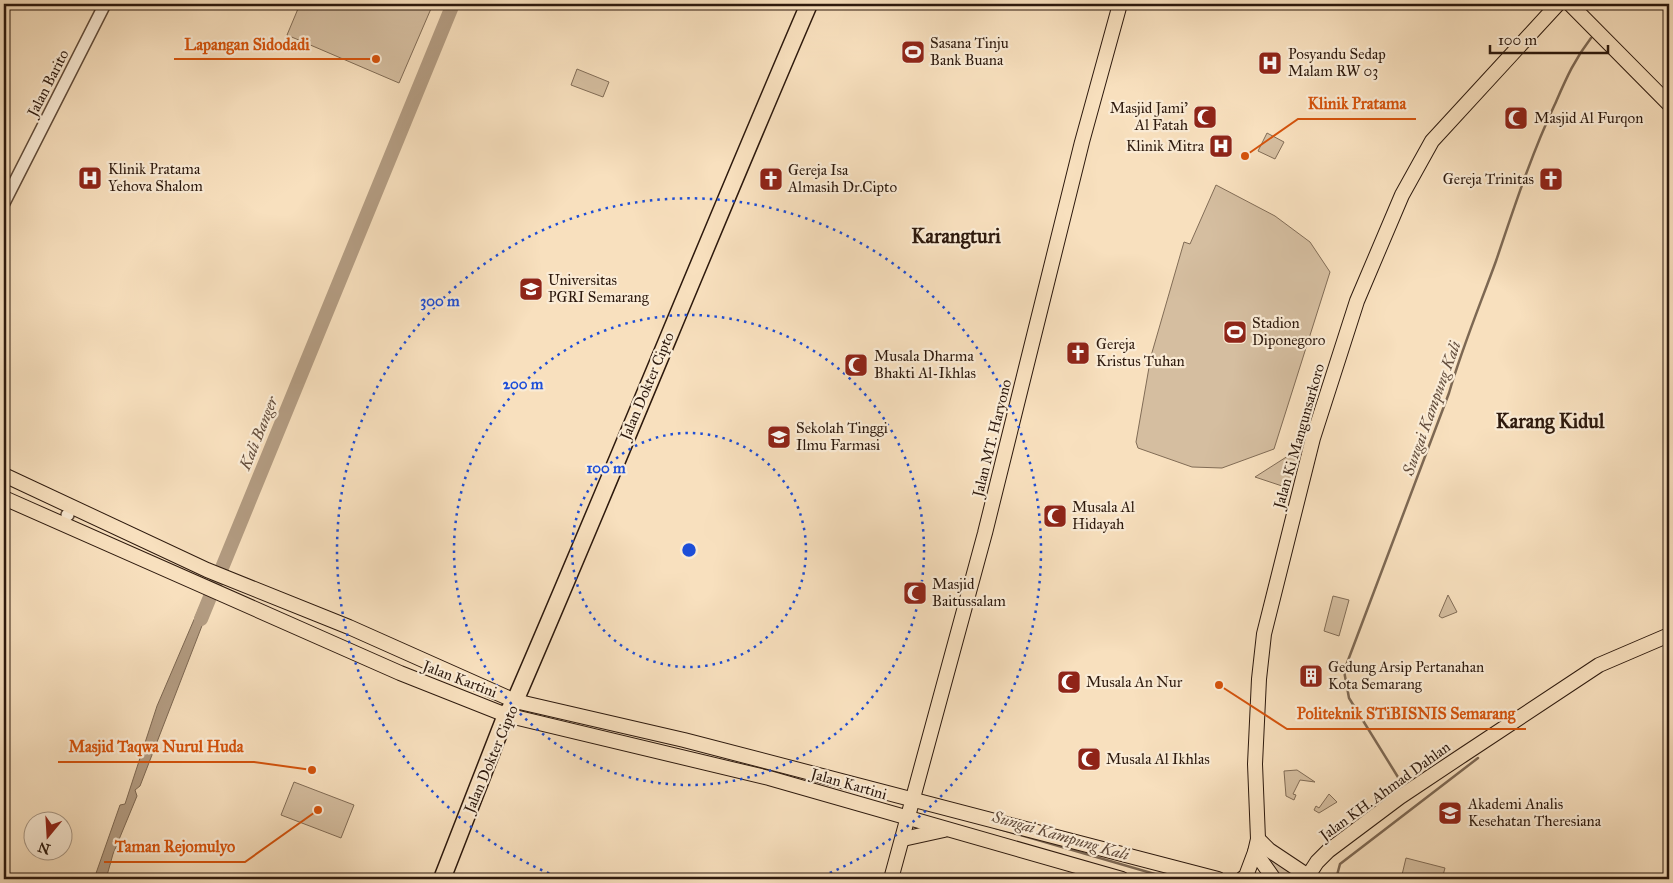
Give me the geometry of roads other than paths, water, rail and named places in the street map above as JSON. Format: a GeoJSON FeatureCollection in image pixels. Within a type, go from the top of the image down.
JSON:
{"type":"FeatureCollection","features":[{"type":"Feature","properties":{"kind":"highway","name":"Jalan Dokter Cipto"},"geometry":{"type":"LineString","coordinates":[[442,879],[511,708],[809,4]]}},
{"type":"Feature","properties":{"kind":"main road","name":"Jalan MT. Haryono"},"geometry":{"type":"LineString","coordinates":[[920,801],[922,767],[985,533],[1082,142],[1120,4]]}},
{"type":"Feature","properties":{"kind":"main road","name":"Jalan Ki Mangunsarkoro"},"geometry":{"type":"LineString","coordinates":[[1242,879],[1246,876],[1257,846],[1256,764],[1259,679],[1264,634],[1313,438],[1357,301],[1402,195],[1432,141],[1558,4]]}},
{"type":"Feature","properties":{"kind":"main road"},"geometry":{"type":"LineString","coordinates":[[1570,4],[1669,104]]}},
{"type":"Feature","properties":{"kind":"main road"},"geometry":{"type":"LineString","coordinates":[[1577,4],[1669,95]]}},
{"type":"Feature","properties":{"kind":"main road","name":"Jalan Kartini"},"geometry":{"type":"LineString","coordinates":[[4,475],[84,514],[220,575],[349,627],[511,708],[631,727],[1218,879]]}},
{"type":"Feature","properties":{"kind":"main road"},"geometry":{"type":"LineString","coordinates":[[4,485],[67,515],[84,514]]}},
{"type":"Feature","properties":{"kind":"main road","name":"Jalan Kartini"},"geometry":{"type":"LineString","coordinates":[[4,498],[400,673],[511,708],[769,778],[1122,879]]}},
{"type":"Feature","properties":{"kind":"main road"},"geometry":{"type":"LineString","coordinates":[[67,515],[76,529]]}},
{"type":"Feature","properties":{"kind":"main road","name":"Jalan KH. Ahmad Dahlan"},"geometry":{"type":"LineString","coordinates":[[1257,846],[1269,850],[1307,878],[1317,862],[1328,851],[1400,797],[1463,754],[1599,665],[1669,635]]}},
{"type":"Feature","properties":{"kind":"main road"},"geometry":{"type":"LineString","coordinates":[[891,879],[909,819],[920,801]]}},
{"type":"Feature","properties":{"kind":"main road"},"geometry":{"type":"LineString","coordinates":[[902,839],[947,830]]}},
{"type":"Feature","properties":{"kind":"main road"},"geometry":{"type":"LineString","coordinates":[[1257,846],[1274,879]]}},
{"type":"Feature","properties":{"kind":"street","name":"Jalan Barito"},"geometry":{"type":"LineString","coordinates":[[4,203],[105,4]]}},
{"type":"Feature","properties":{"kind":"waterway","name":"Kali Banger"},"geometry":{"type":"LineString","coordinates":[[201,619],[453,4]]}},
{"type":"Feature","properties":{"kind":"waterway","name":"Sungai Kampung Kali"},"geometry":{"type":"LineString","coordinates":[[1401,782],[1349,698],[1344,671],[1449,393],[1516,201],[1546,123],[1567,78],[1591,38]]}},
{"type":"Feature","properties":{"kind":"waterway","name":"Sungai Kampung Kali"},"geometry":{"type":"LineString","coordinates":[[1336,879],[1340,864],[1478,758]]}},
{"type":"Feature","properties":{"kind":"waterway","name":"Sungai Kampung Kali"},"geometry":{"type":"LineString","coordinates":[[996,828],[1172,879]]}},
{"type":"Feature","properties":{"kind":"place","name":"Sasana Tinju Bank Buana"},"geometry":{"type":"Point","coordinates":[913,52]}},
{"type":"Feature","properties":{"kind":"place","name":"Lapangan Sidodadi"},"geometry":{"type":"Point","coordinates":[376,59]}},
{"type":"Feature","properties":{"kind":"place","name":"Posyandu Sedap Malam RW 03"},"geometry":{"type":"Point","coordinates":[1270,63]}},
{"type":"Feature","properties":{"kind":"place","name":"Masjid Jami' Al Fatah"},"geometry":{"type":"Point","coordinates":[1205,117]}},
{"type":"Feature","properties":{"kind":"place","name":"Masjid Al Furqon"},"geometry":{"type":"Point","coordinates":[1516,118]}},
{"type":"Feature","properties":{"kind":"place","name":"Klinik Mitra"},"geometry":{"type":"Point","coordinates":[1221,146]}},
{"type":"Feature","properties":{"kind":"place","name":"Klinik Pratama"},"geometry":{"type":"Point","coordinates":[1245,156]}},
{"type":"Feature","properties":{"kind":"place","name":"Klinik Pratama Yehova Shalom"},"geometry":{"type":"Point","coordinates":[90,178]}},
{"type":"Feature","properties":{"kind":"place","name":"Gereja Isa Almasih Dr.Cipto"},"geometry":{"type":"Point","coordinates":[771,179]}},
{"type":"Feature","properties":{"kind":"place","name":"Gereja Trinitas"},"geometry":{"type":"Point","coordinates":[1551,179]}},
{"type":"Feature","properties":{"kind":"place","name":"Universitas PGRI Semarang"},"geometry":{"type":"Point","coordinates":[531,289]}},
{"type":"Feature","properties":{"kind":"place","name":"Stadion Diponegoro"},"geometry":{"type":"Point","coordinates":[1235,332]}},
{"type":"Feature","properties":{"kind":"place","name":"Gereja Kristus Tuhan"},"geometry":{"type":"Point","coordinates":[1078,353]}},
{"type":"Feature","properties":{"kind":"place","name":"Musala Dharma Bhakti Al-Ikhlas"},"geometry":{"type":"Point","coordinates":[856,365]}},
{"type":"Feature","properties":{"kind":"place","name":"Sekolah Tinggi Ilmu Farmasi"},"geometry":{"type":"Point","coordinates":[779,437]}},
{"type":"Feature","properties":{"kind":"place","name":"Musala Al Hidayah"},"geometry":{"type":"Point","coordinates":[1055,516]}},
{"type":"Feature","properties":{"kind":"place","name":"Masjid Baitussalam"},"geometry":{"type":"Point","coordinates":[915,593]}},
{"type":"Feature","properties":{"kind":"place","name":"Gedung Arsip Pertanahan Kota Semarang"},"geometry":{"type":"Point","coordinates":[1311,676]}},
{"type":"Feature","properties":{"kind":"place","name":"Musala An Nur"},"geometry":{"type":"Point","coordinates":[1069,682]}},
{"type":"Feature","properties":{"kind":"place","name":"Politeknik STiBISNIS Semarang"},"geometry":{"type":"Point","coordinates":[1219,685]}},
{"type":"Feature","properties":{"kind":"place","name":"Musala Al Ikhlas"},"geometry":{"type":"Point","coordinates":[1089,759]}},
{"type":"Feature","properties":{"kind":"place","name":"Masjid Taqwa Nurul Huda"},"geometry":{"type":"Point","coordinates":[312,770]}},
{"type":"Feature","properties":{"kind":"place","name":"Taman Rejomulyo"},"geometry":{"type":"Point","coordinates":[318,810]}},
{"type":"Feature","properties":{"kind":"place","name":"Akademi Analis Kesehatan Theresiana"},"geometry":{"type":"Point","coordinates":[1450,813]}},
{"type":"Feature","properties":{"kind":"district","name":"Karangturi"},"geometry":{"type":"Point","coordinates":[956,236]}},
{"type":"Feature","properties":{"kind":"district","name":"Karang Kidul"},"geometry":{"type":"Point","coordinates":[1550,421]}}]}
